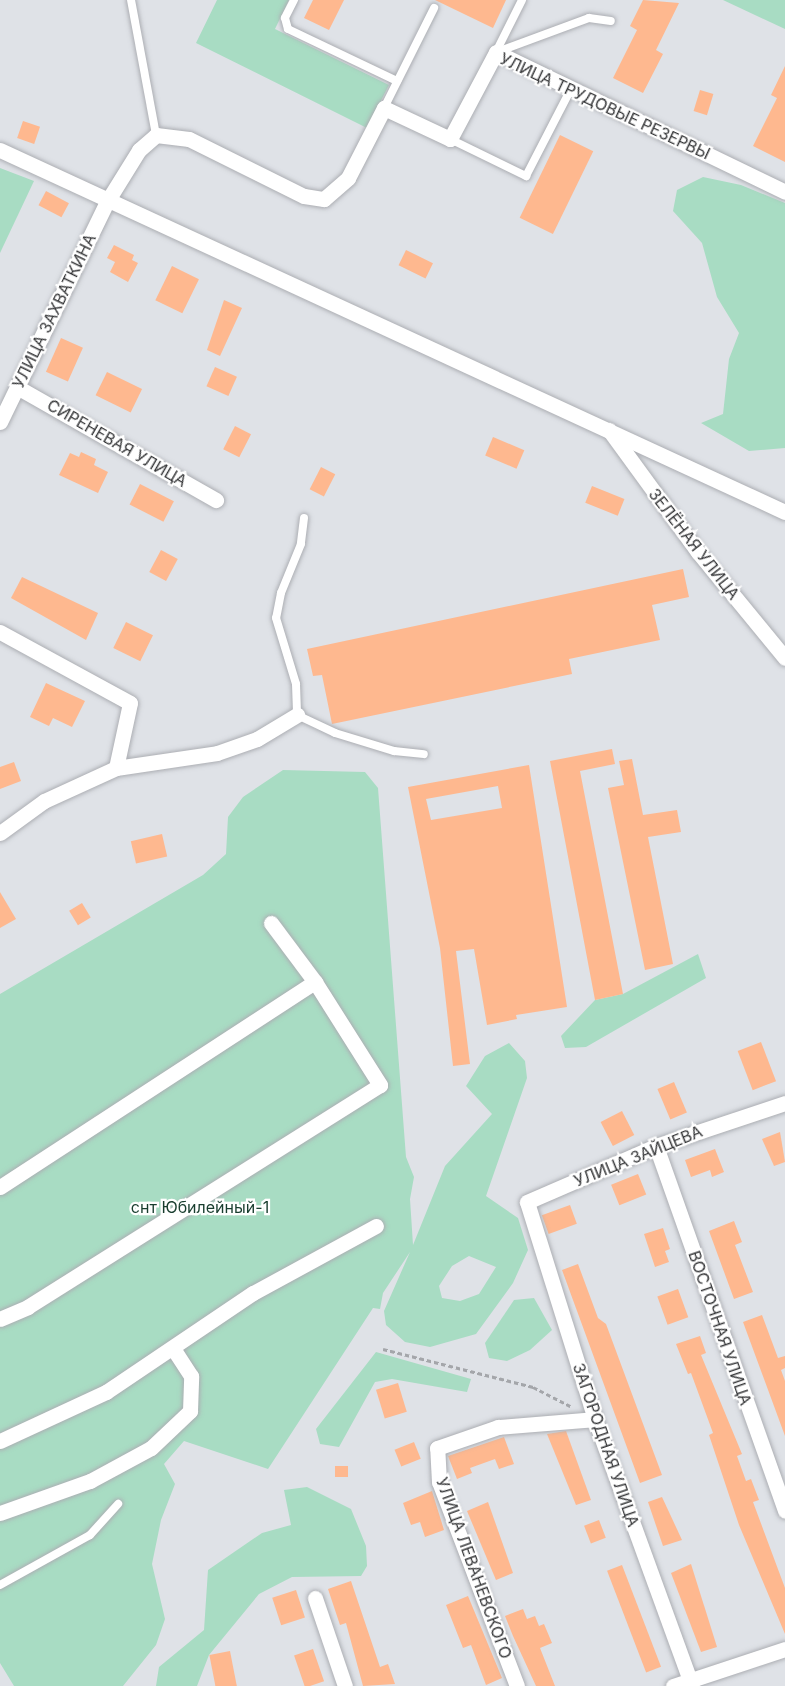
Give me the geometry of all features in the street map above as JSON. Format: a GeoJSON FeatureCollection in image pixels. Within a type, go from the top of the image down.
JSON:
{"type":"FeatureCollection","features":[{"type":"Feature","properties":{"kind":"street","name":"УЛИЦА ТРУДОВЫЕ РЕЗЕРВЫ"},"geometry":{"type":"LineString","coordinates":[[450,139],[495,52],[572,87],[785,192]]}},
{"type":"Feature","properties":{"kind":"street"},"geometry":{"type":"LineString","coordinates":[[108,200],[144,143],[156,135],[189,139],[304,196],[324,199],[348,178],[384,108],[450,139]]}},
{"type":"Feature","properties":{"kind":"street"},"geometry":{"type":"LineString","coordinates":[[0,150],[312,297],[607,427],[785,512]]}},
{"type":"Feature","properties":{"kind":"street","name":"УЛИЦА ЗАХВАТКИНА"},"geometry":{"type":"LineString","coordinates":[[0,422],[108,200]]}},
{"type":"Feature","properties":{"kind":"street","name":"СИРЕНЕВАЯ УЛИЦА"},"geometry":{"type":"LineString","coordinates":[[17,387],[216,500]]}},
{"type":"Feature","properties":{"kind":"street","name":"ЗЕЛЁНАЯ УЛИЦА"},"geometry":{"type":"LineString","coordinates":[[607,427],[698,552],[785,658]]}},
{"type":"Feature","properties":{"kind":"street"},"geometry":{"type":"LineString","coordinates":[[0,632],[130,703],[116,768]]}},
{"type":"Feature","properties":{"kind":"street"},"geometry":{"type":"LineString","coordinates":[[0,832],[44,801],[116,768],[218,753],[257,739],[297,715]]}},
{"type":"Feature","properties":{"kind":"street"},"geometry":{"type":"LineString","coordinates":[[0,1319],[28,1307],[380,1085],[315,982],[271,923]]}},
{"type":"Feature","properties":{"kind":"street"},"geometry":{"type":"LineString","coordinates":[[0,1187],[315,982]]}},
{"type":"Feature","properties":{"kind":"street","name":"УЛИЦА ЗАЙЦЕВА"},"geometry":{"type":"LineString","coordinates":[[527,1202],[656,1146],[785,1103]]}},
{"type":"Feature","properties":{"kind":"street","name":"ВОСТОЧНАЯ УЛИЦА"},"geometry":{"type":"LineString","coordinates":[[656,1146],[785,1511]]}},
{"type":"Feature","properties":{"kind":"street","name":"ЗАГОРОДНАЯ УЛИЦА"},"geometry":{"type":"LineString","coordinates":[[527,1202],[595,1419],[690,1683]]}},
{"type":"Feature","properties":{"kind":"street"},"geometry":{"type":"LineString","coordinates":[[0,1441],[106,1392],[253,1293],[376,1226]]}},
{"type":"Feature","properties":{"kind":"street"},"geometry":{"type":"LineString","coordinates":[[0,1513],[90,1481],[150,1448],[190,1411],[191,1376],[173,1348]]}},
{"type":"Feature","properties":{"kind":"street","name":"УЛИЦА ЛЕВАНЕВСКОГО"},"geometry":{"type":"LineString","coordinates":[[517,1686],[439,1482],[437,1448],[498,1427],[595,1419]]}},
{"type":"Feature","properties":{"kind":"street"},"geometry":{"type":"LineString","coordinates":[[315,1598],[345,1686]]}},
{"type":"Feature","properties":{"kind":"street"},"geometry":{"type":"LineString","coordinates":[[673,1686],[690,1683],[785,1649]]}},
{"type":"Feature","properties":{"kind":"lane"},"geometry":{"type":"LineString","coordinates":[[131,0],[156,135]]}},
{"type":"Feature","properties":{"kind":"lane"},"geometry":{"type":"LineString","coordinates":[[294,0],[285,18],[288,29],[398,81]]}},
{"type":"Feature","properties":{"kind":"lane"},"geometry":{"type":"LineString","coordinates":[[495,52],[522,0]]}},
{"type":"Feature","properties":{"kind":"lane"},"geometry":{"type":"LineString","coordinates":[[384,108],[434,8]]}},
{"type":"Feature","properties":{"kind":"lane"},"geometry":{"type":"LineString","coordinates":[[495,52],[579,21],[611,21]]}},
{"type":"Feature","properties":{"kind":"lane"},"geometry":{"type":"LineString","coordinates":[[450,139],[526,176],[572,87]]}},
{"type":"Feature","properties":{"kind":"lane"},"geometry":{"type":"LineString","coordinates":[[304,518],[301,544],[279,599],[276,618],[296,684],[297,715],[335,733],[394,750],[424,754]]}},
{"type":"Feature","properties":{"kind":"lane"},"geometry":{"type":"LineString","coordinates":[[0,1586],[90,1535],[118,1504]]}},
{"type":"Feature","properties":{"kind":"path"},"geometry":{"type":"LineString","coordinates":[[383,1349],[533,1387],[595,1419]]}},
{"type":"Feature","properties":{"kind":"green space"},"geometry":{"type":"Polygon","coordinates":[[[217,0],[289,0],[275,29],[389,85],[367,128],[196,43],[217,0]]]}},
{"type":"Feature","properties":{"kind":"green space"},"geometry":{"type":"Polygon","coordinates":[[[723,0],[785,0],[785,29],[723,0]]]}},
{"type":"Feature","properties":{"kind":"green space"},"geometry":{"type":"Polygon","coordinates":[[[0,168],[34,181],[0,253],[0,168]]]}},
{"type":"Feature","properties":{"kind":"green space"},"geometry":{"type":"Polygon","coordinates":[[[703,177],[741,185],[785,203],[785,448],[749,451],[701,423],[723,414],[729,359],[739,333],[717,297],[702,243],[673,211],[677,190],[703,177]]]}},
{"type":"Feature","properties":{"kind":"green space","name":"снт Юбилейный-1"},"geometry":{"type":"Polygon","coordinates":[[[283,770],[365,772],[378,788],[406,1157],[414,1177],[410,1199],[413,1245],[445,1166],[492,1114],[466,1086],[485,1056],[509,1043],[525,1061],[527,1078],[486,1196],[518,1218],[528,1250],[513,1283],[476,1334],[430,1347],[405,1342],[386,1325],[384,1311],[410,1252],[383,1293],[380,1309],[373,1308],[268,1469],[184,1441],[164,1464],[175,1484],[161,1520],[152,1564],[165,1619],[156,1645],[123,1686],[14,1686],[0,1663],[0,994],[203,875],[226,854],[228,817],[243,797],[283,770]],[[469,1256],[452,1266],[439,1286],[442,1298],[460,1301],[479,1294],[496,1267],[469,1256]]]}},
{"type":"Feature","properties":{"kind":"green space"},"geometry":{"type":"Polygon","coordinates":[[[698,954],[706,978],[586,1047],[565,1048],[561,1036],[595,1000],[623,994],[698,954]]]}},
{"type":"Feature","properties":{"kind":"green space"},"geometry":{"type":"Polygon","coordinates":[[[534,1298],[552,1330],[530,1350],[507,1361],[489,1358],[485,1343],[514,1300],[534,1298]]]}},
{"type":"Feature","properties":{"kind":"green space"},"geometry":{"type":"Polygon","coordinates":[[[376,1352],[471,1379],[467,1392],[392,1379],[375,1382],[339,1447],[320,1444],[316,1429],[376,1352]]]}},
{"type":"Feature","properties":{"kind":"green space"},"geometry":{"type":"Polygon","coordinates":[[[307,1487],[351,1509],[366,1546],[367,1566],[361,1576],[292,1577],[259,1594],[209,1655],[197,1686],[156,1686],[159,1667],[204,1630],[208,1570],[262,1533],[291,1525],[284,1490],[307,1487]]]}},
{"type":"Feature","properties":{"kind":"building"},"geometry":{"type":"Polygon","coordinates":[[[313,0],[344,0],[329,30],[304,18],[313,0]]]}},
{"type":"Feature","properties":{"kind":"building"},"geometry":{"type":"Polygon","coordinates":[[[435,0],[506,0],[493,28],[435,0]]]}},
{"type":"Feature","properties":{"kind":"building"},"geometry":{"type":"Polygon","coordinates":[[[643,0],[679,3],[656,50],[663,54],[643,93],[613,78],[637,30],[630,26],[643,0]]]}},
{"type":"Feature","properties":{"kind":"building"},"geometry":{"type":"Polygon","coordinates":[[[785,66],[785,162],[753,146],[777,98],[771,95],[785,66]]]}},
{"type":"Feature","properties":{"kind":"building"},"geometry":{"type":"Polygon","coordinates":[[[700,90],[713,94],[707,115],[694,111],[700,90]]]}},
{"type":"Feature","properties":{"kind":"building"},"geometry":{"type":"Polygon","coordinates":[[[23,121],[40,127],[34,144],[17,138],[23,121]]]}},
{"type":"Feature","properties":{"kind":"building"},"geometry":{"type":"Polygon","coordinates":[[[560,135],[593,151],[553,234],[520,218],[560,135]]]}},
{"type":"Feature","properties":{"kind":"building"},"geometry":{"type":"Polygon","coordinates":[[[46,191],[69,203],[61,217],[38,205],[46,191]]]}},
{"type":"Feature","properties":{"kind":"building"},"geometry":{"type":"Polygon","coordinates":[[[114,245],[134,255],[132,260],[138,263],[128,282],[110,272],[115,262],[107,258],[114,245]]]}},
{"type":"Feature","properties":{"kind":"building"},"geometry":{"type":"Polygon","coordinates":[[[406,250],[433,263],[426,278],[399,265],[406,250]]]}},
{"type":"Feature","properties":{"kind":"building"},"geometry":{"type":"Polygon","coordinates":[[[172,266],[199,279],[182,313],[155,300],[172,266]]]}},
{"type":"Feature","properties":{"kind":"building"},"geometry":{"type":"Polygon","coordinates":[[[224,300],[242,308],[220,356],[207,350],[224,300]]]}},
{"type":"Feature","properties":{"kind":"building"},"geometry":{"type":"Polygon","coordinates":[[[61,338],[83,348],[68,382],[46,372],[61,338]]]}},
{"type":"Feature","properties":{"kind":"building"},"geometry":{"type":"Polygon","coordinates":[[[215,367],[237,377],[228,396],[206,386],[215,367]]]}},
{"type":"Feature","properties":{"kind":"building"},"geometry":{"type":"Polygon","coordinates":[[[107,372],[142,389],[131,412],[96,395],[107,372]]]}},
{"type":"Feature","properties":{"kind":"building"},"geometry":{"type":"Polygon","coordinates":[[[235,426],[251,434],[239,457],[223,449],[235,426]]]}},
{"type":"Feature","properties":{"kind":"building"},"geometry":{"type":"Polygon","coordinates":[[[493,437],[524,450],[516,469],[485,455],[493,437]]]}},
{"type":"Feature","properties":{"kind":"building"},"geometry":{"type":"Polygon","coordinates":[[[81,452],[96,459],[94,465],[108,472],[98,493],[59,475],[70,453],[79,457],[81,452]]]}},
{"type":"Feature","properties":{"kind":"building"},"geometry":{"type":"Polygon","coordinates":[[[321,467],[335,474],[324,497],[310,489],[321,467]]]}},
{"type":"Feature","properties":{"kind":"building"},"geometry":{"type":"Polygon","coordinates":[[[140,484],[174,501],[163,522],[130,504],[140,484]]]}},
{"type":"Feature","properties":{"kind":"building"},"geometry":{"type":"Polygon","coordinates":[[[592,486],[624,499],[618,516],[585,503],[592,486]]]}},
{"type":"Feature","properties":{"kind":"building"},"geometry":{"type":"Polygon","coordinates":[[[161,550],[178,559],[166,581],[149,572],[161,550]]]}},
{"type":"Feature","properties":{"kind":"building"},"geometry":{"type":"Polygon","coordinates":[[[683,569],[689,597],[652,605],[660,640],[569,659],[572,674],[332,724],[322,675],[313,676],[307,649],[683,569]]]}},
{"type":"Feature","properties":{"kind":"building"},"geometry":{"type":"Polygon","coordinates":[[[22,577],[98,613],[86,640],[11,598],[22,577]]]}},
{"type":"Feature","properties":{"kind":"building"},"geometry":{"type":"Polygon","coordinates":[[[126,622],[153,635],[140,661],[113,648],[126,622]]]}},
{"type":"Feature","properties":{"kind":"building"},"geometry":{"type":"Polygon","coordinates":[[[46,683],[85,701],[72,727],[53,718],[49,726],[30,717],[46,683]]]}},
{"type":"Feature","properties":{"kind":"building"},"geometry":{"type":"Polygon","coordinates":[[[612,749],[615,764],[580,771],[623,994],[595,1000],[550,761],[612,749]]]}},
{"type":"Feature","properties":{"kind":"building"},"geometry":{"type":"Polygon","coordinates":[[[632,759],[643,815],[677,810],[681,832],[648,837],[673,964],[645,970],[608,788],[624,785],[619,761],[632,759]]]}},
{"type":"Feature","properties":{"kind":"building"},"geometry":{"type":"Polygon","coordinates":[[[14,762],[21,781],[0,789],[0,767],[14,762]]]}},
{"type":"Feature","properties":{"kind":"building"},"geometry":{"type":"Polygon","coordinates":[[[529,765],[567,1007],[516,1015],[517,1019],[487,1025],[474,949],[456,951],[470,1064],[453,1066],[440,948],[408,787],[529,765]],[[498,786],[426,799],[431,820],[502,808],[498,786]]]}},
{"type":"Feature","properties":{"kind":"building"},"geometry":{"type":"Polygon","coordinates":[[[162,834],[167,856],[136,864],[131,841],[162,834]]]}},
{"type":"Feature","properties":{"kind":"building"},"geometry":{"type":"Polygon","coordinates":[[[0,892],[16,919],[0,928],[0,892]]]}},
{"type":"Feature","properties":{"kind":"building"},"geometry":{"type":"Polygon","coordinates":[[[82,903],[91,918],[78,925],[69,911],[82,903]]]}},
{"type":"Feature","properties":{"kind":"building"},"geometry":{"type":"Polygon","coordinates":[[[761,1042],[776,1081],[753,1090],[738,1051],[761,1042]]]}},
{"type":"Feature","properties":{"kind":"building"},"geometry":{"type":"Polygon","coordinates":[[[674,1082],[687,1112],[670,1119],[657,1089],[674,1082]]]}},
{"type":"Feature","properties":{"kind":"building"},"geometry":{"type":"Polygon","coordinates":[[[622,1111],[634,1135],[613,1146],[601,1122],[622,1111]]]}},
{"type":"Feature","properties":{"kind":"building"},"geometry":{"type":"Polygon","coordinates":[[[780,1132],[785,1162],[774,1166],[762,1139],[780,1132]]]}},
{"type":"Feature","properties":{"kind":"building"},"geometry":{"type":"Polygon","coordinates":[[[715,1149],[724,1172],[712,1177],[710,1170],[691,1177],[685,1160],[715,1149]]]}},
{"type":"Feature","properties":{"kind":"building"},"geometry":{"type":"Polygon","coordinates":[[[638,1174],[646,1194],[619,1205],[611,1185],[638,1174]]]}},
{"type":"Feature","properties":{"kind":"building"},"geometry":{"type":"Polygon","coordinates":[[[570,1205],[577,1224],[549,1234],[542,1215],[570,1205]]]}},
{"type":"Feature","properties":{"kind":"building"},"geometry":{"type":"Polygon","coordinates":[[[734,1221],[742,1242],[735,1245],[753,1292],[734,1299],[709,1231],[734,1221]]]}},
{"type":"Feature","properties":{"kind":"building"},"geometry":{"type":"Polygon","coordinates":[[[663,1228],[670,1249],[665,1251],[669,1262],[655,1267],[644,1234],[663,1228]]]}},
{"type":"Feature","properties":{"kind":"building"},"geometry":{"type":"Polygon","coordinates":[[[578,1264],[598,1318],[606,1324],[662,1475],[640,1483],[562,1270],[578,1264]]]}},
{"type":"Feature","properties":{"kind":"building"},"geometry":{"type":"Polygon","coordinates":[[[678,1289],[688,1317],[668,1325],[657,1297],[678,1289]]]}},
{"type":"Feature","properties":{"kind":"building"},"geometry":{"type":"Polygon","coordinates":[[[762,1315],[778,1358],[785,1356],[785,1368],[781,1370],[785,1381],[785,1436],[743,1322],[762,1315]]]}},
{"type":"Feature","properties":{"kind":"building"},"geometry":{"type":"Polygon","coordinates":[[[700,1336],[706,1353],[701,1355],[742,1454],[737,1456],[746,1481],[751,1479],[759,1500],[753,1502],[785,1588],[785,1634],[739,1525],[709,1435],[713,1433],[691,1373],[688,1374],[676,1344],[700,1336]]]}},
{"type":"Feature","properties":{"kind":"building"},"geometry":{"type":"Polygon","coordinates":[[[398,1383],[407,1412],[385,1418],[376,1390],[398,1383]]]}},
{"type":"Feature","properties":{"kind":"building"},"geometry":{"type":"Polygon","coordinates":[[[566,1431],[591,1500],[576,1505],[547,1434],[566,1431]]]}},
{"type":"Feature","properties":{"kind":"building"},"geometry":{"type":"Polygon","coordinates":[[[504,1437],[514,1464],[499,1469],[495,1459],[470,1468],[472,1473],[457,1479],[448,1456],[504,1437]]]}},
{"type":"Feature","properties":{"kind":"building"},"geometry":{"type":"Polygon","coordinates":[[[414,1442],[421,1459],[401,1467],[395,1450],[414,1442]]]}},
{"type":"Feature","properties":{"kind":"building"},"geometry":{"type":"Polygon","coordinates":[[[335,1466],[348,1466],[348,1477],[335,1477],[335,1466]]]}},
{"type":"Feature","properties":{"kind":"building"},"geometry":{"type":"Polygon","coordinates":[[[432,1491],[444,1530],[425,1537],[420,1522],[411,1525],[403,1503],[432,1491]]]}},
{"type":"Feature","properties":{"kind":"building"},"geometry":{"type":"Polygon","coordinates":[[[662,1497],[682,1540],[663,1546],[648,1502],[662,1497]]]}},
{"type":"Feature","properties":{"kind":"building"},"geometry":{"type":"Polygon","coordinates":[[[488,1502],[513,1573],[496,1580],[467,1511],[488,1502]]]}},
{"type":"Feature","properties":{"kind":"building"},"geometry":{"type":"Polygon","coordinates":[[[599,1520],[606,1538],[591,1543],[584,1526],[599,1520]]]}},
{"type":"Feature","properties":{"kind":"building"},"geometry":{"type":"Polygon","coordinates":[[[691,1564],[717,1647],[701,1652],[671,1573],[691,1564]]]}},
{"type":"Feature","properties":{"kind":"building"},"geometry":{"type":"Polygon","coordinates":[[[622,1565],[661,1667],[646,1672],[607,1571],[622,1565]]]}},
{"type":"Feature","properties":{"kind":"building"},"geometry":{"type":"Polygon","coordinates":[[[351,1581],[380,1667],[388,1664],[395,1684],[363,1686],[346,1623],[340,1625],[328,1589],[351,1581]]]}},
{"type":"Feature","properties":{"kind":"building"},"geometry":{"type":"Polygon","coordinates":[[[296,1590],[305,1618],[281,1625],[272,1598],[296,1590]]]}},
{"type":"Feature","properties":{"kind":"building"},"geometry":{"type":"Polygon","coordinates":[[[468,1596],[502,1678],[486,1685],[471,1645],[463,1648],[446,1605],[468,1596]]]}},
{"type":"Feature","properties":{"kind":"building"},"geometry":{"type":"Polygon","coordinates":[[[523,1609],[527,1619],[535,1616],[539,1626],[544,1624],[552,1643],[540,1648],[555,1686],[536,1686],[513,1636],[505,1616],[523,1609]]]}},
{"type":"Feature","properties":{"kind":"building"},"geometry":{"type":"Polygon","coordinates":[[[313,1649],[324,1681],[305,1686],[294,1656],[313,1649]]]}},
{"type":"Feature","properties":{"kind":"building"},"geometry":{"type":"Polygon","coordinates":[[[230,1651],[237,1686],[215,1686],[209,1655],[230,1651]]]}}]}
